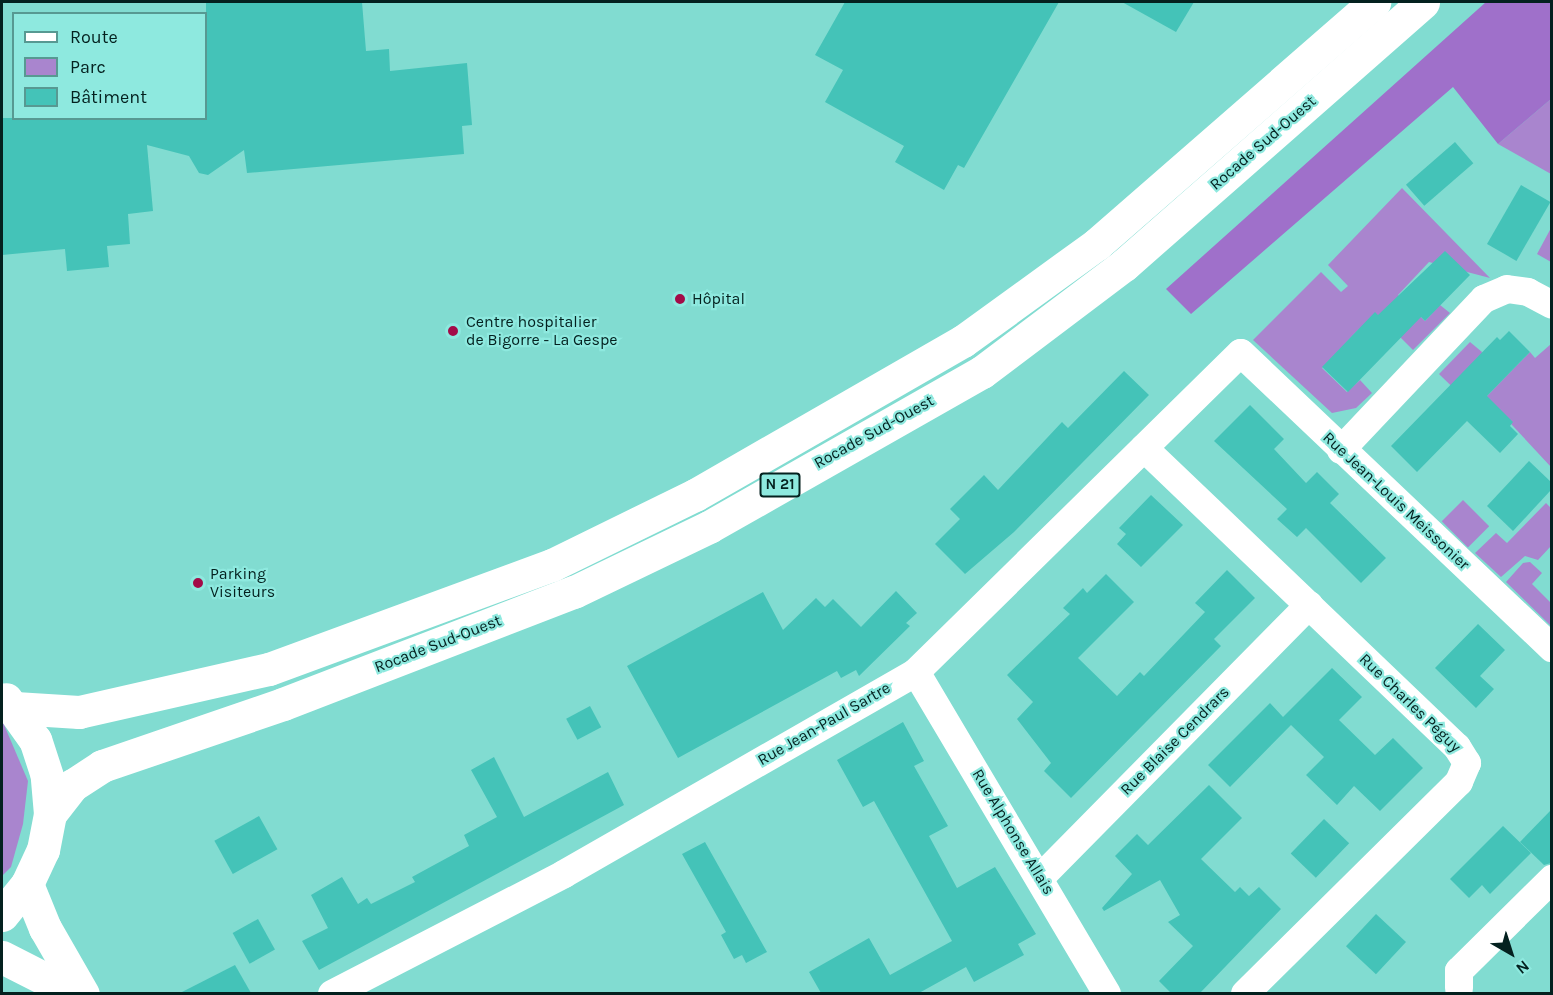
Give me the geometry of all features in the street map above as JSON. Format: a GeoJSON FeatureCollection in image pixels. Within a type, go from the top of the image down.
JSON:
{"type":"FeatureCollection","features":[{"type":"Feature","properties":{"kind":"main road","name":"Rocade Sud-Ouest"},"geometry":{"type":"LineString","coordinates":[[8,702],[79,712],[269,669],[552,565],[695,495],[963,341],[1088,251],[1374,2]]}},
{"type":"Feature","properties":{"kind":"main road","name":"Rocade Sud-Ouest"},"geometry":{"type":"LineString","coordinates":[[50,814],[73,785],[102,766],[283,704],[574,592],[709,527],[982,372],[1124,265],[1423,2]]}},
{"type":"Feature","properties":{"kind":"main road"},"geometry":{"type":"LineString","coordinates":[[2,915],[27,884],[43,850],[50,814],[47,776],[35,740],[8,702]]}},
{"type":"Feature","properties":{"kind":"main road"},"geometry":{"type":"LineString","coordinates":[[27,884],[45,928],[83,993]]}},
{"type":"Feature","properties":{"kind":"main road"},"geometry":{"type":"LineString","coordinates":[[2,957],[75,993]]}},
{"type":"Feature","properties":{"kind":"street"},"geometry":{"type":"LineString","coordinates":[[1341,450],[1484,299],[1507,290],[1528,292],[1551,305]]}},
{"type":"Feature","properties":{"kind":"street","name":"Rue Jean-Louis Meissonier"},"geometry":{"type":"LineString","coordinates":[[1241,353],[1551,648]]}},
{"type":"Feature","properties":{"kind":"street","name":"Rue Jean-Paul Sartre"},"geometry":{"type":"LineString","coordinates":[[332,993],[564,874],[916,672],[1241,353]]}},
{"type":"Feature","properties":{"kind":"street","name":"Rue Charles Péguy"},"geometry":{"type":"LineString","coordinates":[[1144,448],[1457,747],[1467,763],[1459,782],[1245,993]]}},
{"type":"Feature","properties":{"kind":"street","name":"Rue Blaise Cendrars"},"geometry":{"type":"LineString","coordinates":[[1041,877],[1309,605]]}},
{"type":"Feature","properties":{"kind":"street","name":"Rue Alphonse Allais"},"geometry":{"type":"LineString","coordinates":[[916,672],[1041,877],[1107,993]]}},
{"type":"Feature","properties":{"kind":"street"},"geometry":{"type":"LineString","coordinates":[[1459,988],[1459,971],[1551,879]]}},
{"type":"Feature","properties":{"kind":"green space"},"geometry":{"type":"Polygon","coordinates":[[[1551,99],[1551,174],[1498,144],[1551,99]]]}},
{"type":"Feature","properties":{"kind":"green space"},"geometry":{"type":"Polygon","coordinates":[[[1402,188],[1490,278],[1429,262],[1398,295],[1425,321],[1440,305],[1450,313],[1413,350],[1379,316],[1358,330],[1322,368],[1347,392],[1360,380],[1372,393],[1356,408],[1332,413],[1253,340],[1321,272],[1341,292],[1348,286],[1328,265],[1402,188]]]}},
{"type":"Feature","properties":{"kind":"green space"},"geometry":{"type":"Polygon","coordinates":[[[1551,228],[1551,262],[1537,254],[1551,228]]]}},
{"type":"Feature","properties":{"kind":"green space"},"geometry":{"type":"Polygon","coordinates":[[[1470,342],[1482,352],[1475,409],[1439,374],[1470,342]]]}},
{"type":"Feature","properties":{"kind":"green space"},"geometry":{"type":"Polygon","coordinates":[[[1551,344],[1551,467],[1486,397],[1530,352],[1535,358],[1551,344]]]}},
{"type":"Feature","properties":{"kind":"green space"},"geometry":{"type":"Polygon","coordinates":[[[1463,500],[1489,526],[1468,547],[1442,521],[1463,500]]]}},
{"type":"Feature","properties":{"kind":"green space"},"geometry":{"type":"Polygon","coordinates":[[[1546,503],[1551,508],[1551,546],[1538,560],[1525,556],[1501,577],[1475,553],[1496,533],[1507,543],[1546,503]]]}},
{"type":"Feature","properties":{"kind":"green space"},"geometry":{"type":"Polygon","coordinates":[[[1530,562],[1542,573],[1532,584],[1551,603],[1551,626],[1506,582],[1523,563],[1530,562]]]}},
{"type":"Feature","properties":{"kind":"green space"},"geometry":{"type":"Polygon","coordinates":[[[2,720],[28,781],[23,824],[11,867],[2,876],[2,720]]]}},
{"type":"Feature","properties":{"kind":"shaded area"},"geometry":{"type":"Polygon","coordinates":[[[1486,2],[1551,2],[1551,99],[1498,144],[1453,87],[1191,314],[1166,289],[1486,2]]]}},
{"type":"Feature","properties":{"kind":"building"},"geometry":{"type":"Polygon","coordinates":[[[206,2],[362,2],[366,51],[389,49],[390,71],[467,63],[472,125],[462,126],[464,154],[247,173],[244,150],[208,175],[199,173],[189,156],[147,145],[153,211],[128,214],[130,244],[107,246],[109,267],[67,271],[65,249],[2,255],[2,118],[12,118],[12,120],[207,120],[206,2]]]}},
{"type":"Feature","properties":{"kind":"building"},"geometry":{"type":"Polygon","coordinates":[[[845,2],[1059,2],[964,168],[958,165],[944,190],[895,162],[904,146],[825,102],[843,70],[815,55],[845,2]]]}},
{"type":"Feature","properties":{"kind":"building"},"geometry":{"type":"Polygon","coordinates":[[[1122,2],[1194,2],[1176,32],[1122,2]]]}},
{"type":"Feature","properties":{"kind":"building"},"geometry":{"type":"Polygon","coordinates":[[[1455,142],[1473,163],[1424,206],[1406,185],[1455,142]]]}},
{"type":"Feature","properties":{"kind":"building"},"geometry":{"type":"Polygon","coordinates":[[[1521,185],[1550,202],[1516,261],[1487,244],[1521,185]]]}},
{"type":"Feature","properties":{"kind":"building"},"geometry":{"type":"Polygon","coordinates":[[[1445,251],[1470,275],[1425,321],[1421,317],[1348,392],[1322,367],[1375,312],[1378,315],[1445,251]]]}},
{"type":"Feature","properties":{"kind":"building"},"geometry":{"type":"Polygon","coordinates":[[[1509,331],[1530,352],[1487,396],[1513,422],[1510,426],[1518,434],[1500,453],[1467,421],[1417,472],[1391,446],[1497,337],[1500,340],[1509,331]]]}},
{"type":"Feature","properties":{"kind":"building"},"geometry":{"type":"Polygon","coordinates":[[[1124,371],[1149,395],[1014,532],[965,574],[935,544],[960,519],[950,509],[984,475],[998,490],[1062,422],[1068,428],[1124,371]]]}},
{"type":"Feature","properties":{"kind":"building"},"geometry":{"type":"Polygon","coordinates":[[[1250,405],[1284,439],[1274,449],[1306,483],[1317,472],[1339,494],[1330,503],[1386,558],[1361,583],[1306,528],[1297,537],[1277,519],[1287,509],[1214,441],[1250,405]]]}},
{"type":"Feature","properties":{"kind":"building"},"geometry":{"type":"Polygon","coordinates":[[[1529,461],[1551,482],[1551,490],[1513,531],[1487,506],[1529,461]]]}},
{"type":"Feature","properties":{"kind":"building"},"geometry":{"type":"Polygon","coordinates":[[[1151,495],[1183,525],[1141,567],[1117,544],[1126,534],[1119,528],[1151,495]]]}},
{"type":"Feature","properties":{"kind":"building"},"geometry":{"type":"Polygon","coordinates":[[[1227,570],[1255,598],[1214,639],[1221,646],[1071,798],[1044,771],[1051,763],[1017,719],[1033,702],[1007,675],[1070,614],[1063,608],[1083,588],[1087,593],[1106,574],[1134,602],[1078,658],[1117,696],[1140,672],[1144,676],[1205,612],[1195,603],[1227,570]]]}},
{"type":"Feature","properties":{"kind":"building"},"geometry":{"type":"Polygon","coordinates":[[[896,591],[917,613],[906,623],[910,626],[859,676],[856,670],[841,678],[837,671],[678,758],[627,666],[763,592],[783,630],[816,598],[825,607],[833,599],[861,627],[896,591]]]}},
{"type":"Feature","properties":{"kind":"building"},"geometry":{"type":"Polygon","coordinates":[[[1478,624],[1505,650],[1480,676],[1494,689],[1476,708],[1435,668],[1478,624]]]}},
{"type":"Feature","properties":{"kind":"building"},"geometry":{"type":"Polygon","coordinates":[[[1332,668],[1362,697],[1339,720],[1375,755],[1393,738],[1423,768],[1380,811],[1354,786],[1337,805],[1306,775],[1324,757],[1291,725],[1230,787],[1208,765],[1270,703],[1283,717],[1332,668]]]}},
{"type":"Feature","properties":{"kind":"building"},"geometry":{"type":"Polygon","coordinates":[[[590,706],[601,727],[577,740],[566,719],[590,706]]]}},
{"type":"Feature","properties":{"kind":"building"},"geometry":{"type":"Polygon","coordinates":[[[903,722],[924,761],[914,766],[948,826],[929,836],[957,888],[995,867],[1036,934],[1018,944],[1024,955],[974,982],[966,967],[919,993],[821,993],[809,972],[869,938],[890,975],[952,941],[874,801],[863,807],[837,760],[903,722]]]}},
{"type":"Feature","properties":{"kind":"building"},"geometry":{"type":"Polygon","coordinates":[[[494,757],[524,817],[608,772],[624,805],[319,970],[302,941],[328,928],[311,895],[342,877],[358,904],[367,898],[371,904],[415,882],[412,877],[469,846],[464,835],[497,817],[471,770],[494,757]]]}},
{"type":"Feature","properties":{"kind":"building"},"geometry":{"type":"Polygon","coordinates":[[[1209,785],[1242,818],[1201,859],[1235,892],[1240,887],[1249,896],[1259,887],[1281,909],[1200,993],[1171,993],[1159,981],[1193,946],[1168,922],[1180,915],[1160,880],[1104,911],[1102,908],[1132,874],[1115,856],[1137,834],[1148,845],[1209,785]]]}},
{"type":"Feature","properties":{"kind":"building"},"geometry":{"type":"Polygon","coordinates":[[[1551,810],[1551,863],[1544,865],[1520,842],[1551,810]]]}},
{"type":"Feature","properties":{"kind":"building"},"geometry":{"type":"Polygon","coordinates":[[[259,816],[277,849],[233,874],[214,841],[259,816]]]}},
{"type":"Feature","properties":{"kind":"building"},"geometry":{"type":"Polygon","coordinates":[[[1324,819],[1349,843],[1316,878],[1291,854],[1324,819]]]}},
{"type":"Feature","properties":{"kind":"building"},"geometry":{"type":"Polygon","coordinates":[[[1503,826],[1531,853],[1490,894],[1482,885],[1469,898],[1450,879],[1503,826]]]}},
{"type":"Feature","properties":{"kind":"building"},"geometry":{"type":"Polygon","coordinates":[[[705,842],[767,952],[746,963],[742,955],[734,959],[721,935],[726,932],[682,854],[705,842]]]}},
{"type":"Feature","properties":{"kind":"building"},"geometry":{"type":"Polygon","coordinates":[[[1376,914],[1406,942],[1376,974],[1346,946],[1376,914]]]}},
{"type":"Feature","properties":{"kind":"building"},"geometry":{"type":"Polygon","coordinates":[[[258,919],[275,950],[250,964],[233,933],[258,919]]]}},
{"type":"Feature","properties":{"kind":"building"},"geometry":{"type":"Polygon","coordinates":[[[235,965],[251,993],[180,993],[235,965]]]}},
{"type":"Feature","properties":{"kind":"place","name":"Hôpital"},"geometry":{"type":"Point","coordinates":[680,299]}},
{"type":"Feature","properties":{"kind":"place","name":"Centre hospitalier de Bigorre - La Gespe"},"geometry":{"type":"Point","coordinates":[453,331]}},
{"type":"Feature","properties":{"kind":"place","name":"Parking Visiteurs"},"geometry":{"type":"Point","coordinates":[198,583]}}]}
